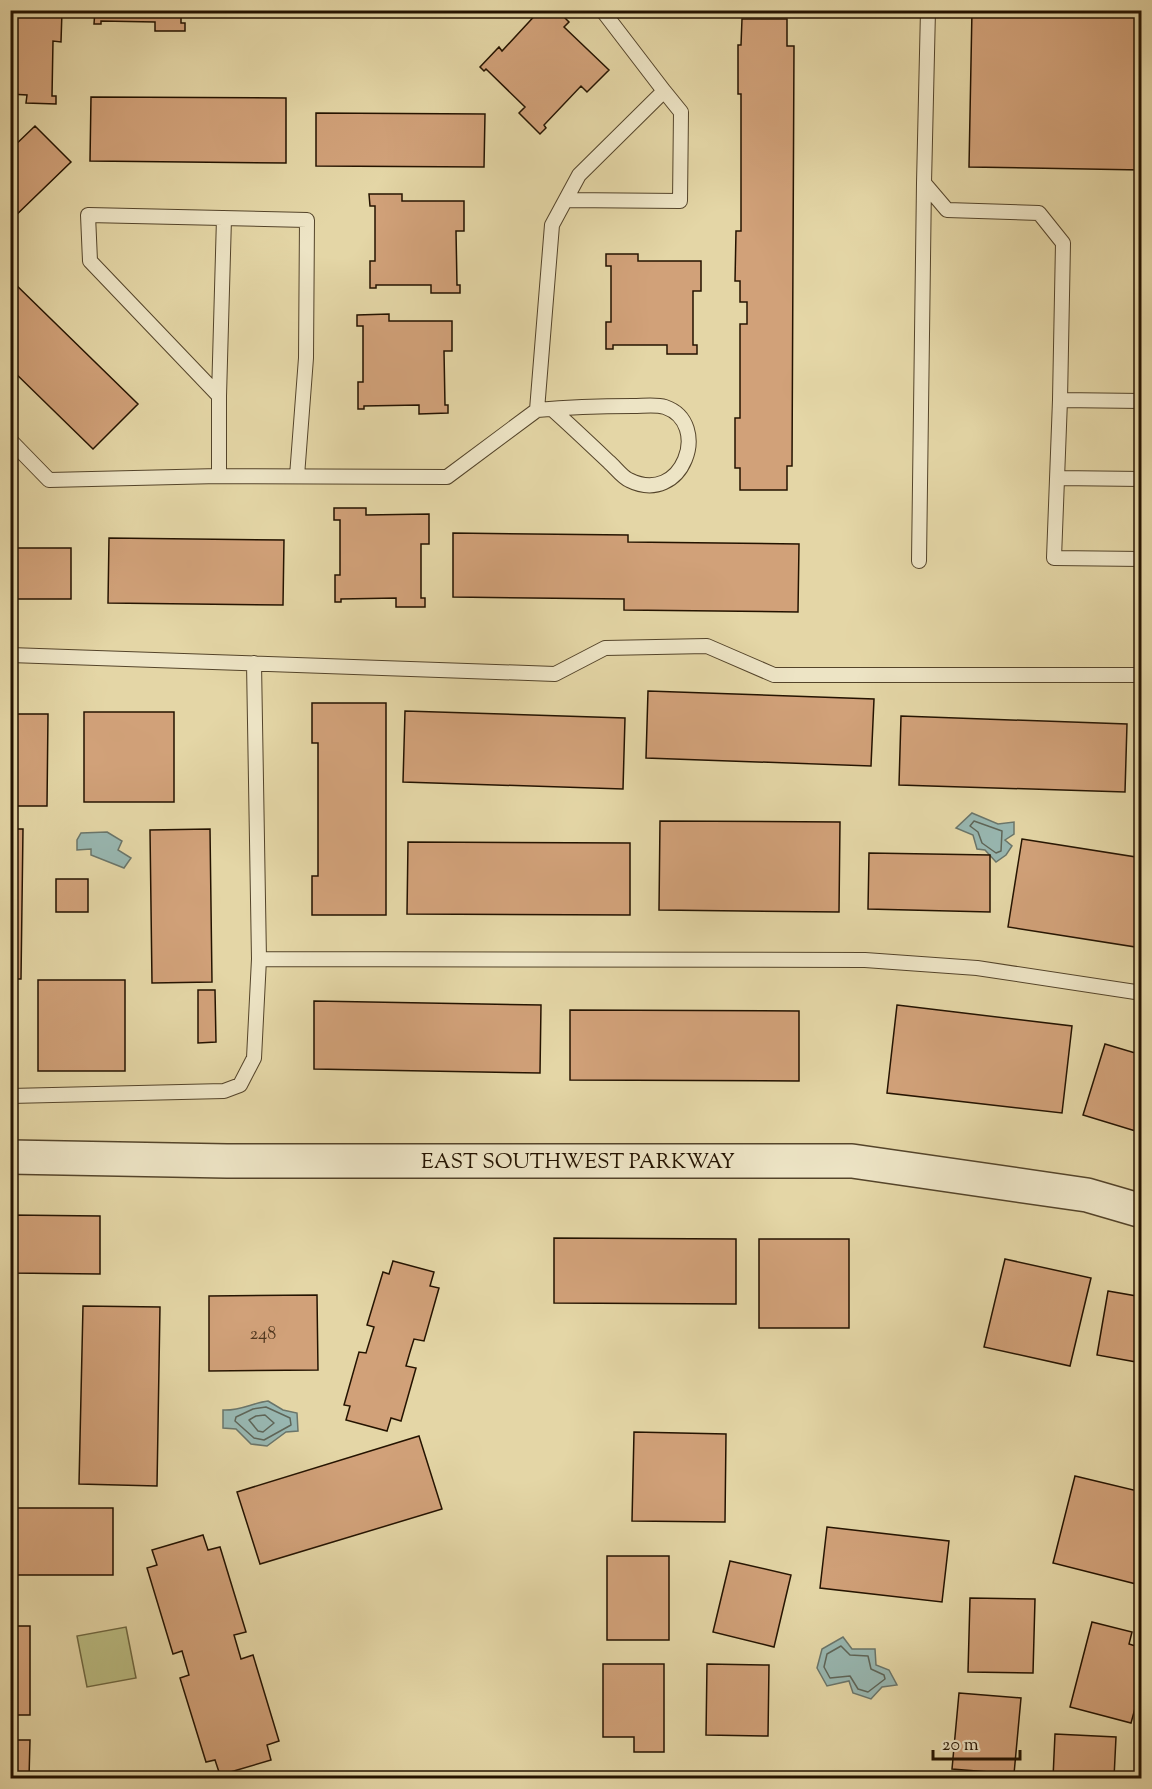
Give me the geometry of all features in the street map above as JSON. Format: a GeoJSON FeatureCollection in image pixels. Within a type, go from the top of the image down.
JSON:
{"type":"FeatureCollection","features":[{"type":"Feature","properties":{"kind":"street","name":"EAST SOUTHWEST PARKWAY"},"geometry":{"type":"LineString","coordinates":[[10,1157],[227,1161],[852,1161],[1087,1195],[1142,1211]]}},
{"type":"Feature","properties":{"kind":"lane"},"geometry":{"type":"LineString","coordinates":[[566,200],[680,201],[681,112],[603,10]]}},
{"type":"Feature","properties":{"kind":"lane"},"geometry":{"type":"LineString","coordinates":[[919,561],[928,10]]}},
{"type":"Feature","properties":{"kind":"lane"},"geometry":{"type":"LineString","coordinates":[[537,410],[552,225],[579,174],[664,91]]}},
{"type":"Feature","properties":{"kind":"lane"},"geometry":{"type":"LineString","coordinates":[[924,183],[947,210],[1039,213],[1063,243],[1054,558],[1142,559]]}},
{"type":"Feature","properties":{"kind":"lane"},"geometry":{"type":"LineString","coordinates":[[219,396],[90,261],[88,215],[307,220],[306,357],[297,477]]}},
{"type":"Feature","properties":{"kind":"lane"},"geometry":{"type":"LineString","coordinates":[[219,477],[224,218]]}},
{"type":"Feature","properties":{"kind":"lane"},"geometry":{"type":"LineString","coordinates":[[1060,400],[1142,401]]}},
{"type":"Feature","properties":{"kind":"lane"},"geometry":{"type":"LineString","coordinates":[[10,440],[49,480],[447,477],[537,410],[552,409],[663,406],[678,412],[686,424],[689,448],[678,473],[669,482],[656,487],[629,480],[552,409]]}},
{"type":"Feature","properties":{"kind":"lane"},"geometry":{"type":"LineString","coordinates":[[1057,478],[1142,479]]}},
{"type":"Feature","properties":{"kind":"lane"},"geometry":{"type":"LineString","coordinates":[[10,655],[555,674],[605,648],[707,646],[774,675],[1142,675]]}},
{"type":"Feature","properties":{"kind":"lane"},"geometry":{"type":"LineString","coordinates":[[10,1096],[224,1091],[240,1085],[254,1058],[259,958],[254,663]]}},
{"type":"Feature","properties":{"kind":"lane"},"geometry":{"type":"LineString","coordinates":[[259,958],[865,960],[977,968],[1142,993]]}},
{"type":"Feature","properties":{"kind":"green space"},"geometry":{"type":"Polygon","coordinates":[[[126,1627],[136,1678],[87,1687],[77,1636],[126,1627]]]}},
{"type":"Feature","properties":{"kind":"water"},"geometry":{"type":"Polygon","coordinates":[[[972,813],[998,824],[1014,822],[1014,834],[1005,840],[1012,846],[1006,855],[996,862],[985,850],[977,849],[973,835],[956,828],[972,813]]]}},
{"type":"Feature","properties":{"kind":"water"},"geometry":{"type":"Polygon","coordinates":[[[107,832],[122,841],[118,850],[131,858],[124,868],[91,855],[91,849],[77,850],[77,840],[81,833],[107,832]]]}},
{"type":"Feature","properties":{"kind":"water"},"geometry":{"type":"Polygon","coordinates":[[[268,1401],[283,1410],[297,1413],[298,1431],[286,1432],[267,1446],[251,1444],[236,1429],[223,1428],[223,1410],[268,1401]]]}},
{"type":"Feature","properties":{"kind":"water"},"geometry":{"type":"Polygon","coordinates":[[[843,1637],[852,1649],[875,1649],[876,1665],[889,1670],[897,1685],[882,1687],[871,1699],[853,1693],[849,1681],[827,1686],[817,1668],[822,1649],[843,1637]]]}},
{"type":"Feature","properties":{"kind":"building"},"geometry":{"type":"Polygon","coordinates":[[[10,10],[62,11],[61,42],[53,41],[52,96],[56,96],[56,104],[26,103],[27,95],[10,94],[10,10]]]}},
{"type":"Feature","properties":{"kind":"building"},"geometry":{"type":"Polygon","coordinates":[[[95,10],[181,10],[181,23],[185,23],[185,31],[155,31],[155,22],[101,21],[101,24],[94,24],[95,10]]]}},
{"type":"Feature","properties":{"kind":"building"},"geometry":{"type":"Polygon","coordinates":[[[540,10],[557,10],[569,22],[564,27],[609,70],[587,92],[581,86],[544,125],[546,128],[540,134],[519,113],[525,107],[486,69],[484,71],[480,67],[499,47],[502,51],[540,10]]]}},
{"type":"Feature","properties":{"kind":"building"},"geometry":{"type":"Polygon","coordinates":[[[972,10],[1142,10],[1142,170],[969,167],[972,10]]]}},
{"type":"Feature","properties":{"kind":"building"},"geometry":{"type":"Polygon","coordinates":[[[742,19],[787,19],[787,46],[794,46],[792,466],[787,466],[787,490],[740,490],[740,468],[735,468],[735,418],[740,418],[740,324],[747,324],[747,302],[740,302],[740,281],[735,281],[736,231],[741,231],[741,94],[738,94],[738,45],[741,45],[742,19]]]}},
{"type":"Feature","properties":{"kind":"building"},"geometry":{"type":"Polygon","coordinates":[[[91,97],[286,98],[286,163],[90,161],[91,97]]]}},
{"type":"Feature","properties":{"kind":"building"},"geometry":{"type":"Polygon","coordinates":[[[316,113],[485,114],[484,167],[316,166],[316,113]]]}},
{"type":"Feature","properties":{"kind":"building"},"geometry":{"type":"Polygon","coordinates":[[[35,126],[71,162],[10,221],[10,150],[35,126]]]}},
{"type":"Feature","properties":{"kind":"building"},"geometry":{"type":"Polygon","coordinates":[[[369,194],[402,194],[402,201],[464,201],[464,231],[456,231],[457,285],[460,285],[460,293],[431,293],[431,285],[376,285],[376,288],[370,288],[370,261],[375,261],[375,206],[370,206],[369,194]]]}},
{"type":"Feature","properties":{"kind":"building"},"geometry":{"type":"Polygon","coordinates":[[[606,254],[638,254],[638,261],[701,261],[701,291],[693,291],[693,345],[697,345],[697,354],[667,354],[667,345],[613,345],[613,349],[606,349],[606,322],[611,322],[611,266],[606,266],[606,254]]]}},
{"type":"Feature","properties":{"kind":"building"},"geometry":{"type":"Polygon","coordinates":[[[10,279],[138,404],[93,449],[10,368],[10,279]]]}},
{"type":"Feature","properties":{"kind":"building"},"geometry":{"type":"Polygon","coordinates":[[[389,314],[389,321],[452,321],[452,351],[444,351],[445,405],[448,405],[448,413],[419,414],[419,405],[364,406],[364,409],[358,409],[358,382],[363,382],[363,326],[357,326],[357,315],[389,314]]]}},
{"type":"Feature","properties":{"kind":"building"},"geometry":{"type":"Polygon","coordinates":[[[334,508],[366,508],[366,515],[429,514],[429,544],[421,544],[421,598],[425,598],[425,607],[396,607],[396,598],[341,599],[341,602],[335,602],[335,575],[340,575],[340,520],[334,520],[334,508]]]}},
{"type":"Feature","properties":{"kind":"building"},"geometry":{"type":"Polygon","coordinates":[[[453,533],[628,535],[628,542],[799,544],[798,612],[624,610],[624,599],[453,597],[453,533]]]}},
{"type":"Feature","properties":{"kind":"building"},"geometry":{"type":"Polygon","coordinates":[[[109,538],[284,540],[283,605],[108,603],[109,538]]]}},
{"type":"Feature","properties":{"kind":"building"},"geometry":{"type":"Polygon","coordinates":[[[10,548],[71,548],[71,599],[10,599],[10,548]]]}},
{"type":"Feature","properties":{"kind":"building"},"geometry":{"type":"Polygon","coordinates":[[[648,691],[874,699],[871,766],[646,758],[648,691]]]}},
{"type":"Feature","properties":{"kind":"building"},"geometry":{"type":"Polygon","coordinates":[[[312,703],[386,703],[386,915],[312,915],[312,876],[318,876],[318,743],[312,743],[312,703]]]}},
{"type":"Feature","properties":{"kind":"building"},"geometry":{"type":"Polygon","coordinates":[[[405,711],[625,718],[623,789],[403,782],[405,711]]]}},
{"type":"Feature","properties":{"kind":"building"},"geometry":{"type":"Polygon","coordinates":[[[84,712],[174,712],[174,802],[84,802],[84,712]]]}},
{"type":"Feature","properties":{"kind":"building"},"geometry":{"type":"Polygon","coordinates":[[[10,714],[48,714],[47,806],[10,806],[10,714]]]}},
{"type":"Feature","properties":{"kind":"building"},"geometry":{"type":"Polygon","coordinates":[[[901,716],[1127,724],[1125,792],[899,785],[901,716]]]}},
{"type":"Feature","properties":{"kind":"building"},"geometry":{"type":"Polygon","coordinates":[[[660,821],[840,822],[839,912],[659,910],[660,821]]]}},
{"type":"Feature","properties":{"kind":"building"},"geometry":{"type":"Polygon","coordinates":[[[10,829],[23,829],[21,979],[10,979],[10,829]]]}},
{"type":"Feature","properties":{"kind":"building"},"geometry":{"type":"Polygon","coordinates":[[[210,829],[212,982],[152,983],[150,830],[210,829]]]}},
{"type":"Feature","properties":{"kind":"building"},"geometry":{"type":"Polygon","coordinates":[[[1022,839],[1142,858],[1142,948],[1008,927],[1022,839]]]}},
{"type":"Feature","properties":{"kind":"building"},"geometry":{"type":"Polygon","coordinates":[[[408,842],[630,843],[630,915],[407,914],[408,842]]]}},
{"type":"Feature","properties":{"kind":"building"},"geometry":{"type":"Polygon","coordinates":[[[869,853],[990,855],[990,912],[868,909],[869,853]]]}},
{"type":"Feature","properties":{"kind":"building"},"geometry":{"type":"Polygon","coordinates":[[[56,879],[88,879],[88,912],[56,912],[56,879]]]}},
{"type":"Feature","properties":{"kind":"building"},"geometry":{"type":"Polygon","coordinates":[[[38,980],[125,980],[125,1071],[38,1071],[38,980]]]}},
{"type":"Feature","properties":{"kind":"building"},"geometry":{"type":"Polygon","coordinates":[[[198,990],[215,990],[216,1042],[198,1043],[198,990]]]}},
{"type":"Feature","properties":{"kind":"building"},"geometry":{"type":"Polygon","coordinates":[[[314,1001],[541,1005],[540,1073],[314,1069],[314,1001]]]}},
{"type":"Feature","properties":{"kind":"building"},"geometry":{"type":"Polygon","coordinates":[[[897,1005],[1072,1026],[1062,1113],[887,1093],[897,1005]]]}},
{"type":"Feature","properties":{"kind":"building"},"geometry":{"type":"Polygon","coordinates":[[[570,1010],[799,1011],[799,1081],[570,1080],[570,1010]]]}},
{"type":"Feature","properties":{"kind":"building"},"geometry":{"type":"Polygon","coordinates":[[[1105,1044],[1142,1055],[1142,1133],[1083,1115],[1105,1044]]]}},
{"type":"Feature","properties":{"kind":"building"},"geometry":{"type":"Polygon","coordinates":[[[10,1215],[100,1216],[100,1274],[10,1273],[10,1215]]]}},
{"type":"Feature","properties":{"kind":"building"},"geometry":{"type":"Polygon","coordinates":[[[554,1238],[736,1239],[736,1304],[554,1303],[554,1238]]]}},
{"type":"Feature","properties":{"kind":"building"},"geometry":{"type":"Polygon","coordinates":[[[759,1239],[849,1239],[849,1328],[759,1328],[759,1239]]]}},
{"type":"Feature","properties":{"kind":"building"},"geometry":{"type":"Polygon","coordinates":[[[1005,1259],[1091,1278],[1070,1366],[984,1347],[1005,1259]]]}},
{"type":"Feature","properties":{"kind":"building"},"geometry":{"type":"Polygon","coordinates":[[[393,1261],[434,1272],[430,1286],[439,1288],[424,1341],[414,1339],[406,1366],[416,1368],[401,1421],[391,1418],[387,1431],[346,1420],[350,1406],[344,1405],[359,1352],[366,1353],[374,1327],[367,1325],[383,1272],[389,1274],[393,1261]]]}},
{"type":"Feature","properties":{"kind":"building"},"geometry":{"type":"Polygon","coordinates":[[[1108,1291],[1142,1297],[1142,1363],[1097,1355],[1108,1291]]]}},
{"type":"Feature","properties":{"kind":"building"},"geometry":{"type":"Polygon","coordinates":[[[317,1295],[318,1370],[209,1371],[209,1296],[317,1295]]]}},
{"type":"Feature","properties":{"kind":"building"},"geometry":{"type":"Polygon","coordinates":[[[83,1306],[160,1307],[157,1486],[79,1484],[83,1306]]]}},
{"type":"Feature","properties":{"kind":"building"},"geometry":{"type":"Polygon","coordinates":[[[634,1432],[726,1434],[725,1522],[632,1521],[634,1432]]]}},
{"type":"Feature","properties":{"kind":"building"},"geometry":{"type":"Polygon","coordinates":[[[419,1436],[442,1509],[260,1564],[237,1492],[419,1436]]]}},
{"type":"Feature","properties":{"kind":"building"},"geometry":{"type":"Polygon","coordinates":[[[1075,1476],[1142,1492],[1140,1585],[1053,1563],[1075,1476]]]}},
{"type":"Feature","properties":{"kind":"building"},"geometry":{"type":"Polygon","coordinates":[[[10,1508],[113,1508],[113,1575],[10,1575],[10,1508]]]}},
{"type":"Feature","properties":{"kind":"building"},"geometry":{"type":"Polygon","coordinates":[[[827,1527],[949,1541],[942,1602],[820,1588],[827,1527]]]}},
{"type":"Feature","properties":{"kind":"building"},"geometry":{"type":"Polygon","coordinates":[[[203,1535],[208,1550],[220,1547],[246,1632],[234,1635],[241,1659],[253,1655],[279,1741],[267,1745],[271,1760],[220,1775],[215,1760],[206,1762],[180,1678],[189,1675],[182,1651],[173,1654],[147,1568],[157,1565],[152,1550],[203,1535]]]}},
{"type":"Feature","properties":{"kind":"building"},"geometry":{"type":"Polygon","coordinates":[[[607,1556],[669,1556],[669,1640],[607,1640],[607,1556]]]}},
{"type":"Feature","properties":{"kind":"building"},"geometry":{"type":"Polygon","coordinates":[[[730,1561],[791,1575],[774,1647],[713,1632],[730,1561]]]}},
{"type":"Feature","properties":{"kind":"building"},"geometry":{"type":"Polygon","coordinates":[[[970,1598],[1035,1599],[1033,1673],[968,1672],[970,1598]]]}},
{"type":"Feature","properties":{"kind":"building"},"geometry":{"type":"Polygon","coordinates":[[[10,1610],[17,1610],[17,1626],[30,1626],[30,1715],[17,1715],[17,1740],[30,1740],[29,1778],[10,1778],[10,1610]]]}},
{"type":"Feature","properties":{"kind":"building"},"geometry":{"type":"Polygon","coordinates":[[[1092,1622],[1132,1632],[1129,1644],[1142,1648],[1142,1683],[1131,1723],[1070,1707],[1092,1622]]]}},
{"type":"Feature","properties":{"kind":"building"},"geometry":{"type":"Polygon","coordinates":[[[603,1664],[664,1664],[664,1752],[634,1752],[634,1737],[603,1737],[603,1664]]]}},
{"type":"Feature","properties":{"kind":"building"},"geometry":{"type":"Polygon","coordinates":[[[707,1664],[769,1665],[768,1736],[706,1735],[707,1664]]]}},
{"type":"Feature","properties":{"kind":"building"},"geometry":{"type":"Polygon","coordinates":[[[959,1693],[1021,1698],[1014,1774],[952,1769],[959,1693]]]}},
{"type":"Feature","properties":{"kind":"building"},"geometry":{"type":"Polygon","coordinates":[[[1055,1734],[1116,1737],[1114,1778],[1053,1778],[1055,1734]]]}},
{"type":"Feature","properties":{"kind":"building"},"geometry":{"type":"Polygon","coordinates":[[[464,1775],[464,1778],[285,1778],[285,1776],[464,1775]]]}}]}
